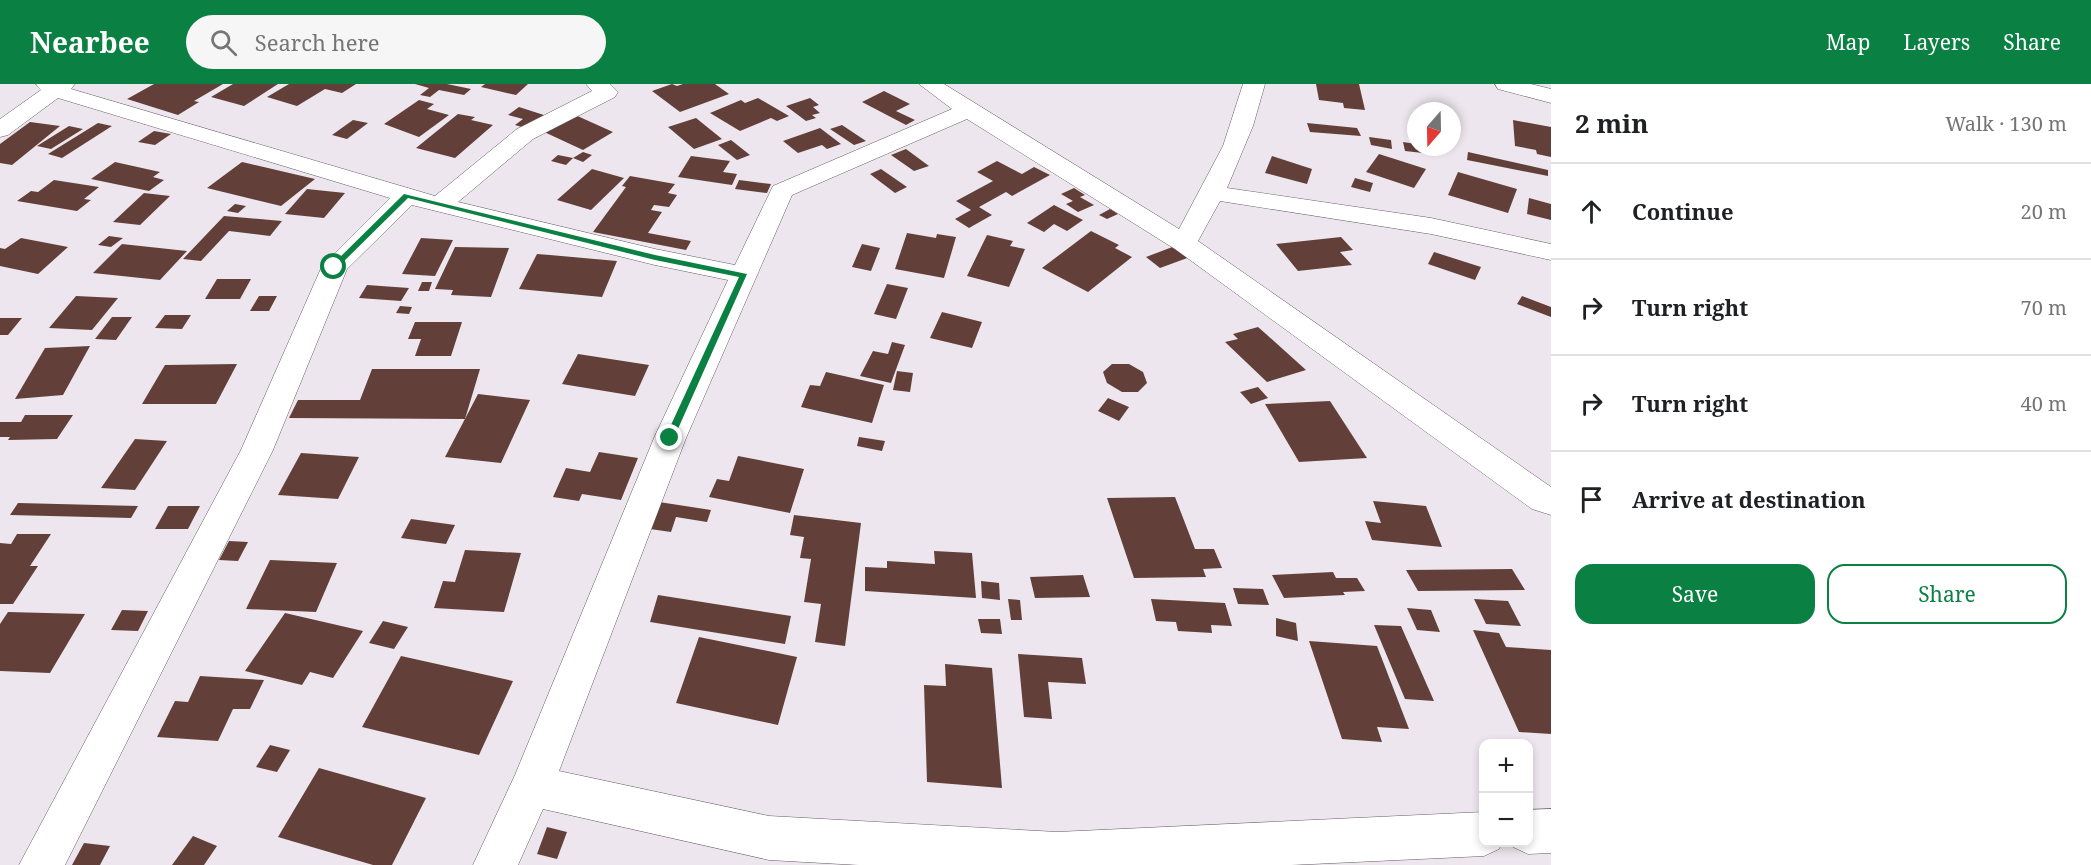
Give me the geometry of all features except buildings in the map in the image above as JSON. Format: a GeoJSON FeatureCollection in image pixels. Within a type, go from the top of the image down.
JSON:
{"type":"FeatureCollection","features":[{"type":"Feature","properties":{"kind":"street"},"geometry":{"type":"LineString","coordinates":[[439,205],[525,134],[607,92],[597,84]]}},
{"type":"Feature","properties":{"kind":"street"},"geometry":{"type":"LineString","coordinates":[[930,84],[968,110],[1184,243],[1549,504]]}},
{"type":"Feature","properties":{"kind":"street"},"geometry":{"type":"LineString","coordinates":[[1184,243],[1213,193],[1247,115],[1254,84]]}},
{"type":"Feature","properties":{"kind":"street"},"geometry":{"type":"LineString","coordinates":[[1519,85],[1551,96]]}},
{"type":"Feature","properties":{"kind":"street"},"geometry":{"type":"LineString","coordinates":[[0,130],[54,86],[439,205],[655,258],[744,275]]}},
{"type":"Feature","properties":{"kind":"street"},"geometry":{"type":"LineString","coordinates":[[495,865],[532,786],[670,438],[782,191],[968,110]]}},
{"type":"Feature","properties":{"kind":"street"},"geometry":{"type":"LineString","coordinates":[[1213,193],[1431,226],[1551,252]]}},
{"type":"Feature","properties":{"kind":"street"},"geometry":{"type":"LineString","coordinates":[[40,865],[257,450],[334,267],[407,196]]}},
{"type":"Feature","properties":{"kind":"street"},"geometry":{"type":"LineString","coordinates":[[532,786],[769,838],[1057,854],[1479,834]]}},
{"type":"Feature","properties":{"kind":"street"},"geometry":{"type":"LineString","coordinates":[[1533,832],[1551,831]]}},
{"type":"Feature","properties":{"kind":"route"},"geometry":{"type":"LineString","coordinates":[[334,267],[407,196],[655,258],[744,275],[670,438]]}}]}
